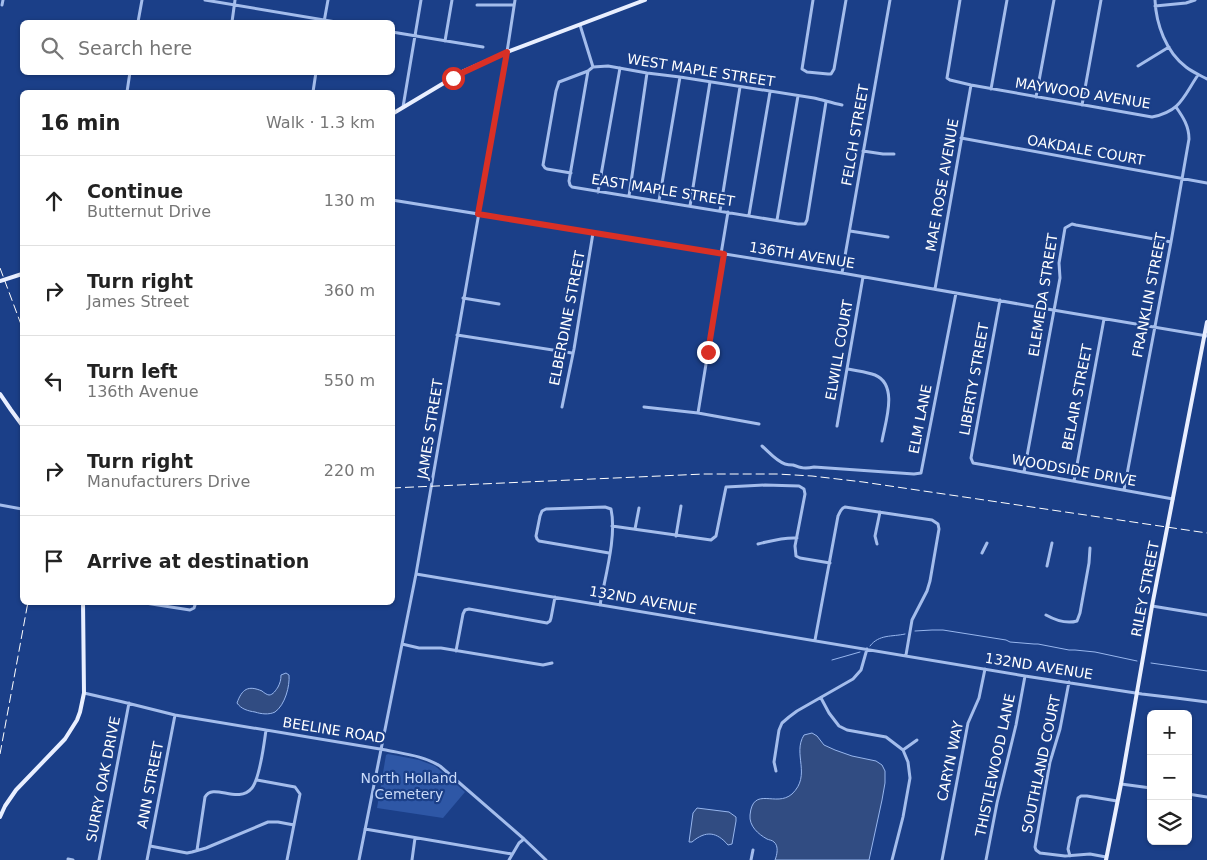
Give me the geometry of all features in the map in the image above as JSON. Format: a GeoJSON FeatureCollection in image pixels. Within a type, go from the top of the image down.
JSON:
{"type":"FeatureCollection","features":[{"type":"Feature","properties":{"kind":"main road"},"geometry":{"type":"LineString","coordinates":[[395,112],[464,72],[507,52],[645,0]]}},
{"type":"Feature","properties":{"kind":"main road"},"geometry":{"type":"LineString","coordinates":[[0,281],[20,275]]}},
{"type":"Feature","properties":{"kind":"main road","name":"RILEY STREET"},"geometry":{"type":"LineString","coordinates":[[1106,858],[1152,606],[1206,336],[1207,322]]}},
{"type":"Feature","properties":{"kind":"main road"},"geometry":{"type":"LineString","coordinates":[[0,394],[20,422]]}},
{"type":"Feature","properties":{"kind":"main road"},"geometry":{"type":"LineString","coordinates":[[0,817],[16,790],[65,739],[74,727],[80,712],[84,693],[83,605]]}},
{"type":"Feature","properties":{"kind":"street"},"geometry":{"type":"LineString","coordinates":[[2,5],[3,0]]}},
{"type":"Feature","properties":{"kind":"street"},"geometry":{"type":"LineString","coordinates":[[138,20],[142,0]]}},
{"type":"Feature","properties":{"kind":"street"},"geometry":{"type":"LineString","coordinates":[[205,0],[313,20]]}},
{"type":"Feature","properties":{"kind":"street"},"geometry":{"type":"LineString","coordinates":[[232,20],[235,0]]}},
{"type":"Feature","properties":{"kind":"street"},"geometry":{"type":"LineString","coordinates":[[324,20],[328,0]]}},
{"type":"Feature","properties":{"kind":"street"},"geometry":{"type":"LineString","coordinates":[[404,107],[421,0]]}},
{"type":"Feature","properties":{"kind":"street"},"geometry":{"type":"LineString","coordinates":[[445,41],[452,0]]}},
{"type":"Feature","properties":{"kind":"street","name":"JAMES STREET"},"geometry":{"type":"LineString","coordinates":[[359,860],[416,574],[507,52],[514,0]]}},
{"type":"Feature","properties":{"kind":"street"},"geometry":{"type":"LineString","coordinates":[[813,0],[802,69],[807,72],[828,74],[831,74],[834,69],[846,0]]}},
{"type":"Feature","properties":{"kind":"street","name":"FELCH STREET"},"geometry":{"type":"LineString","coordinates":[[842,273],[890,0]]}},
{"type":"Feature","properties":{"kind":"street","name":"MAYWOOD AVENUE"},"geometry":{"type":"LineString","coordinates":[[960,0],[947,78],[950,80],[1152,117],[1164,114],[1176,107]]}},
{"type":"Feature","properties":{"kind":"street"},"geometry":{"type":"LineString","coordinates":[[991,89],[1007,0]]}},
{"type":"Feature","properties":{"kind":"street"},"geometry":{"type":"LineString","coordinates":[[1036,96],[1054,0]]}},
{"type":"Feature","properties":{"kind":"street"},"geometry":{"type":"LineString","coordinates":[[1082,105],[1101,0]]}},
{"type":"Feature","properties":{"kind":"street"},"geometry":{"type":"LineString","coordinates":[[1155,0],[1158,22],[1169,47],[1184,66],[1198,75],[1207,78]]}},
{"type":"Feature","properties":{"kind":"street"},"geometry":{"type":"LineString","coordinates":[[1155,6],[1180,4],[1195,0]]}},
{"type":"Feature","properties":{"kind":"street"},"geometry":{"type":"LineString","coordinates":[[477,5],[514,6]]}},
{"type":"Feature","properties":{"kind":"street"},"geometry":{"type":"LineString","coordinates":[[580,25],[593,67],[588,71],[559,82],[542,165],[544,168],[571,173],[588,71]]}},
{"type":"Feature","properties":{"kind":"street"},"geometry":{"type":"LineString","coordinates":[[395,33],[483,47]]}},
{"type":"Feature","properties":{"kind":"street"},"geometry":{"type":"LineString","coordinates":[[1138,66],[1169,47]]}},
{"type":"Feature","properties":{"kind":"street","name":"WEST MAPLE STREET"},"geometry":{"type":"LineString","coordinates":[[593,67],[608,66],[647,74],[680,77],[842,104]]}},
{"type":"Feature","properties":{"kind":"street"},"geometry":{"type":"LineString","coordinates":[[598,192],[620,68]]}},
{"type":"Feature","properties":{"kind":"street"},"geometry":{"type":"LineString","coordinates":[[629,196],[647,74]]}},
{"type":"Feature","properties":{"kind":"street"},"geometry":{"type":"LineString","coordinates":[[127,90],[130,75]]}},
{"type":"Feature","properties":{"kind":"street"},"geometry":{"type":"LineString","coordinates":[[313,90],[316,75]]}},
{"type":"Feature","properties":{"kind":"street"},"geometry":{"type":"LineString","coordinates":[[1176,107],[1198,75]]}},
{"type":"Feature","properties":{"kind":"street"},"geometry":{"type":"LineString","coordinates":[[659,201],[680,77]]}},
{"type":"Feature","properties":{"kind":"street"},"geometry":{"type":"LineString","coordinates":[[690,206],[710,82]]}},
{"type":"Feature","properties":{"kind":"street","name":"MAE ROSE AVENUE"},"geometry":{"type":"LineString","coordinates":[[935,289],[971,85]]}},
{"type":"Feature","properties":{"kind":"street"},"geometry":{"type":"LineString","coordinates":[[720,211],[740,87]]}},
{"type":"Feature","properties":{"kind":"street"},"geometry":{"type":"LineString","coordinates":[[749,215],[770,92]]}},
{"type":"Feature","properties":{"kind":"street"},"geometry":{"type":"LineString","coordinates":[[777,220],[798,96]]}},
{"type":"Feature","properties":{"kind":"street","name":"EAST MAPLE STREET"},"geometry":{"type":"LineString","coordinates":[[571,173],[570,185],[572,187],[805,224],[826,102]]}},
{"type":"Feature","properties":{"kind":"street","name":"FRANKLIN STREET"},"geometry":{"type":"LineString","coordinates":[[1124,490],[1171,242],[1189,133],[1187,124],[1176,107]]}},
{"type":"Feature","properties":{"kind":"street","name":"OAKDALE COURT"},"geometry":{"type":"LineString","coordinates":[[961,138],[1207,183]]}},
{"type":"Feature","properties":{"kind":"street"},"geometry":{"type":"LineString","coordinates":[[864,151],[894,154]]}},
{"type":"Feature","properties":{"kind":"street","name":"136TH AVENUE"},"geometry":{"type":"LineString","coordinates":[[395,200],[842,273],[1206,336]]}},
{"type":"Feature","properties":{"kind":"street"},"geometry":{"type":"LineString","coordinates":[[698,413],[728,212]]}},
{"type":"Feature","properties":{"kind":"street","name":"ELEMEDA STREET"},"geometry":{"type":"LineString","coordinates":[[1024,472],[1060,278],[1059,263],[1065,228],[1069,225],[1076,225],[1171,242]]}},
{"type":"Feature","properties":{"kind":"street"},"geometry":{"type":"LineString","coordinates":[[850,231],[888,237]]}},
{"type":"Feature","properties":{"kind":"street","name":"ELBERDINE STREET"},"geometry":{"type":"LineString","coordinates":[[562,408],[593,233]]}},
{"type":"Feature","properties":{"kind":"street","name":"ELWILL COURT"},"geometry":{"type":"LineString","coordinates":[[838,426],[863,277]]}},
{"type":"Feature","properties":{"kind":"street","name":"ELM LANE"},"geometry":{"type":"LineString","coordinates":[[762,446],[783,464],[807,469],[814,467],[921,473],[956,293]]}},
{"type":"Feature","properties":{"kind":"street"},"geometry":{"type":"LineString","coordinates":[[463,298],[499,304]]}},
{"type":"Feature","properties":{"kind":"street","name":"LIBERTY STREET"},"geometry":{"type":"LineString","coordinates":[[972,462],[971,458],[1000,300]]}},
{"type":"Feature","properties":{"kind":"street","name":"BELAIR STREET"},"geometry":{"type":"LineString","coordinates":[[1074,480],[1104,318]]}},
{"type":"Feature","properties":{"kind":"street"},"geometry":{"type":"LineString","coordinates":[[457,335],[572,353]]}},
{"type":"Feature","properties":{"kind":"street"},"geometry":{"type":"LineString","coordinates":[[848,369],[874,375],[882,379],[887,387],[889,400],[882,441]]}},
{"type":"Feature","properties":{"kind":"street"},"geometry":{"type":"LineString","coordinates":[[644,407],[698,413],[759,424]]}},
{"type":"Feature","properties":{"kind":"street","name":"WOODSIDE DRIVE"},"geometry":{"type":"LineString","coordinates":[[972,462],[973,464],[1074,480],[1173,499]]}},
{"type":"Feature","properties":{"kind":"street"},"geometry":{"type":"LineString","coordinates":[[612,526],[713,540],[716,536],[726,486],[799,486],[803,488],[805,494],[797,538],[796,556],[830,563]]}},
{"type":"Feature","properties":{"kind":"street"},"geometry":{"type":"LineString","coordinates":[[0,505],[20,509]]}},
{"type":"Feature","properties":{"kind":"street"},"geometry":{"type":"LineString","coordinates":[[676,536],[681,506]]}},
{"type":"Feature","properties":{"kind":"street"},"geometry":{"type":"LineString","coordinates":[[600,604],[612,540],[612,512],[609,507],[546,509],[542,511],[537,539],[542,542],[609,553]]}},
{"type":"Feature","properties":{"kind":"street"},"geometry":{"type":"LineString","coordinates":[[815,640],[840,512],[845,507],[932,520],[938,524],[939,533],[930,581],[912,620],[906,655]]}},
{"type":"Feature","properties":{"kind":"street"},"geometry":{"type":"LineString","coordinates":[[635,529],[639,508]]}},
{"type":"Feature","properties":{"kind":"street"},"geometry":{"type":"LineString","coordinates":[[877,544],[875,536],[880,512]]}},
{"type":"Feature","properties":{"kind":"street"},"geometry":{"type":"LineString","coordinates":[[758,544],[781,538],[797,538]]}},
{"type":"Feature","properties":{"kind":"street"},"geometry":{"type":"LineString","coordinates":[[1048,566],[1052,542]]}},
{"type":"Feature","properties":{"kind":"street"},"geometry":{"type":"LineString","coordinates":[[982,553],[987,543]]}},
{"type":"Feature","properties":{"kind":"street"},"geometry":{"type":"LineString","coordinates":[[1046,615],[1054,619],[1077,621],[1082,604],[1090,548]]}},
{"type":"Feature","properties":{"kind":"street","name":"132ND AVENUE"},"geometry":{"type":"LineString","coordinates":[[416,574],[1025,676],[1207,702]]}},
{"type":"Feature","properties":{"kind":"street"},"geometry":{"type":"LineString","coordinates":[[456,651],[465,610],[547,623],[551,618],[555,597]]}},
{"type":"Feature","properties":{"kind":"street"},"geometry":{"type":"LineString","coordinates":[[158,605],[190,610],[195,605]]}},
{"type":"Feature","properties":{"kind":"street"},"geometry":{"type":"LineString","coordinates":[[1152,606],[1207,615]]}},
{"type":"Feature","properties":{"kind":"street"},"geometry":{"type":"LineString","coordinates":[[402,644],[419,648],[441,648],[544,666],[552,663]]}},
{"type":"Feature","properties":{"kind":"street"},"geometry":{"type":"LineString","coordinates":[[776,771],[774,762],[779,730],[782,723],[797,711],[853,679],[861,670],[867,649]]}},
{"type":"Feature","properties":{"kind":"street","name":"CARYN WAY"},"geometry":{"type":"LineString","coordinates":[[942,860],[968,723],[979,698],[985,669]]}},
{"type":"Feature","properties":{"kind":"street","name":"THISTLEWOOD LANE"},"geometry":{"type":"LineString","coordinates":[[986,860],[1025,676]]}},
{"type":"Feature","properties":{"kind":"street","name":"SOUTHLAND COURT"},"geometry":{"type":"LineString","coordinates":[[1069,682],[1060,729],[1048,771],[1035,847],[1040,853],[1070,856]]}},
{"type":"Feature","properties":{"kind":"street","name":"BEELINE ROAD"},"geometry":{"type":"LineString","coordinates":[[84,693],[175,715],[418,756],[440,766],[546,860]]}},
{"type":"Feature","properties":{"kind":"street"},"geometry":{"type":"LineString","coordinates":[[821,698],[839,726],[847,730],[886,737],[898,745],[908,762],[910,778],[892,860]]}},
{"type":"Feature","properties":{"kind":"street","name":"SURRY OAK DRIVE"},"geometry":{"type":"LineString","coordinates":[[99,860],[129,703]]}},
{"type":"Feature","properties":{"kind":"street","name":"ANN STREET"},"geometry":{"type":"LineString","coordinates":[[147,860],[175,715]]}},
{"type":"Feature","properties":{"kind":"street"},"geometry":{"type":"LineString","coordinates":[[197,850],[205,797],[212,792],[240,795],[252,788],[257,780],[266,730]]}},
{"type":"Feature","properties":{"kind":"street"},"geometry":{"type":"LineString","coordinates":[[902,750],[917,740]]}},
{"type":"Feature","properties":{"kind":"street"},"geometry":{"type":"LineString","coordinates":[[257,780],[295,787],[300,794],[287,860]]}},
{"type":"Feature","properties":{"kind":"street"},"geometry":{"type":"LineString","coordinates":[[1121,784],[1147,787]]}},
{"type":"Feature","properties":{"kind":"street"},"geometry":{"type":"LineString","coordinates":[[1192,795],[1207,797]]}},
{"type":"Feature","properties":{"kind":"street"},"geometry":{"type":"LineString","coordinates":[[1106,858],[1090,854],[1070,856],[1068,849],[1078,798],[1087,796],[1117,801]]}},
{"type":"Feature","properties":{"kind":"street"},"geometry":{"type":"LineString","coordinates":[[150,846],[187,853],[206,848],[268,822],[294,825]]}},
{"type":"Feature","properties":{"kind":"street"},"geometry":{"type":"LineString","coordinates":[[366,829],[512,854]]}},
{"type":"Feature","properties":{"kind":"street"},"geometry":{"type":"LineString","coordinates":[[412,860],[415,838]]}},
{"type":"Feature","properties":{"kind":"street"},"geometry":{"type":"LineString","coordinates":[[509,860],[524,839]]}},
{"type":"Feature","properties":{"kind":"street"},"geometry":{"type":"LineString","coordinates":[[751,860],[753,850]]}},
{"type":"Feature","properties":{"kind":"street"},"geometry":{"type":"LineString","coordinates":[[68,859],[73,860]]}},
{"type":"Feature","properties":{"kind":"green space","name":"North Holland Cemetery"},"geometry":{"type":"Polygon","coordinates":[[[386,755],[419,760],[435,766],[465,792],[443,818],[377,808],[386,755]]]}},
{"type":"Feature","properties":{"kind":"shaded area"},"geometry":{"type":"Polygon","coordinates":[[[286,673],[289,675],[288,690],[282,705],[275,712],[265,714],[250,711],[237,703],[243,691],[249,688],[257,689],[268,695],[272,694],[279,686],[281,675],[286,673]]]}},
{"type":"Feature","properties":{"kind":"shaded area"},"geometry":{"type":"Polygon","coordinates":[[[812,733],[824,745],[852,756],[876,761],[882,765],[885,771],[882,800],[869,860],[775,860],[776,844],[760,835],[751,823],[752,806],[756,801],[766,798],[786,798],[798,787],[801,779],[801,742],[804,735],[812,733]]]}},
{"type":"Feature","properties":{"kind":"shaded area"},"geometry":{"type":"Polygon","coordinates":[[[697,808],[729,812],[736,817],[732,844],[728,845],[720,837],[711,834],[689,842],[693,813],[697,808]]]}},
{"type":"Feature","properties":{"kind":"waterway"},"geometry":{"type":"LineString","coordinates":[[915,631],[943,630],[1010,642],[1095,652],[1137,661]]}},
{"type":"Feature","properties":{"kind":"waterway"},"geometry":{"type":"LineString","coordinates":[[870,646],[877,639],[905,634]]}},
{"type":"Feature","properties":{"kind":"waterway"},"geometry":{"type":"LineString","coordinates":[[832,660],[860,652]]}},
{"type":"Feature","properties":{"kind":"waterway"},"geometry":{"type":"LineString","coordinates":[[1151,663],[1207,671]]}},
{"type":"Feature","properties":{"kind":"railway"},"geometry":{"type":"LineString","coordinates":[[0,268],[20,322]]}},
{"type":"Feature","properties":{"kind":"railway"},"geometry":{"type":"LineString","coordinates":[[395,488],[704,474],[777,474],[863,482],[1207,533]]}},
{"type":"Feature","properties":{"kind":"railway"},"geometry":{"type":"LineString","coordinates":[[0,754],[27,605]]}},
{"type":"Feature","properties":{"kind":"route"},"geometry":{"type":"LineString","coordinates":[[453,78],[507,52],[478,214],[724,254],[708,352]]}}]}
